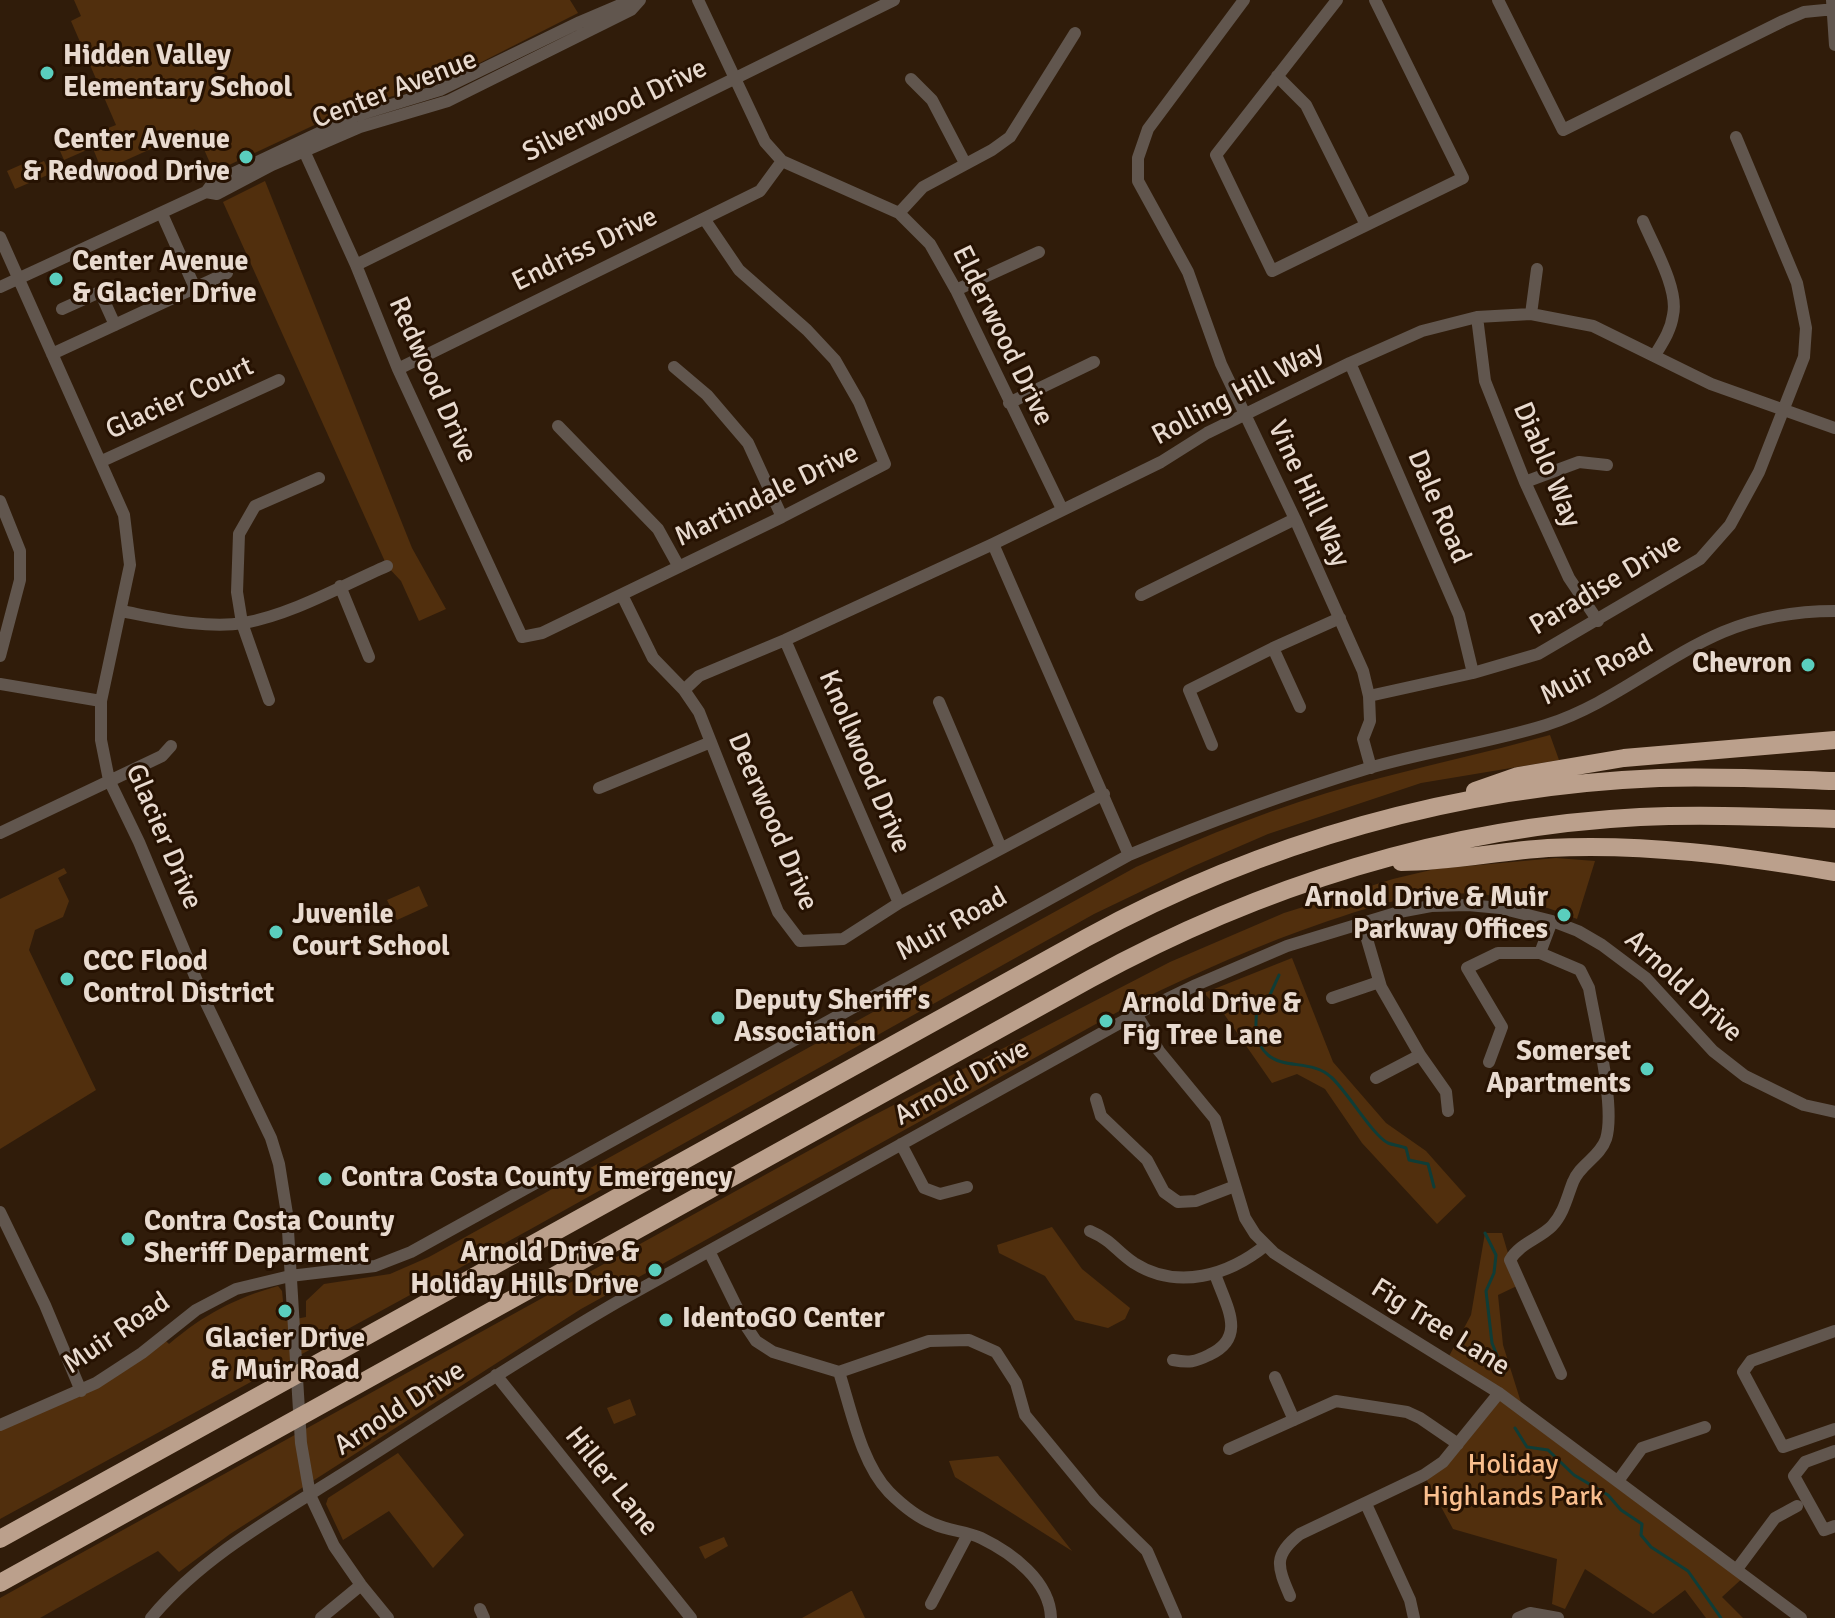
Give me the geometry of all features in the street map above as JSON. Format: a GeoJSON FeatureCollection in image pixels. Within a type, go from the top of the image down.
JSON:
{"type":"FeatureCollection","features":[{"type":"Feature","properties":{"kind":"highway"},"geometry":{"type":"LineString","coordinates":[[1782,744],[1835,728]]}},
{"type":"Feature","properties":{"kind":"highway"},"geometry":{"type":"LineString","coordinates":[[1446,804],[1498,782],[1562,768],[1624,758],[1835,740]]}},
{"type":"Feature","properties":{"kind":"highway"},"geometry":{"type":"LineString","coordinates":[[0,1539],[1124,917],[1181,890],[1280,850],[1342,830],[1446,804],[1531,789],[1626,780],[1723,777],[1835,781]]}},
{"type":"Feature","properties":{"kind":"highway"},"geometry":{"type":"LineString","coordinates":[[0,1583],[1127,958],[1243,905],[1371,862],[1480,836],[1596,820],[1702,815],[1835,819]]}},
{"type":"Feature","properties":{"kind":"highway"},"geometry":{"type":"LineString","coordinates":[[1371,862],[1412,862],[1548,848],[1638,847],[1720,854],[1835,872]]}},
{"type":"Feature","properties":{"kind":"street","name":"Center Avenue"},"geometry":{"type":"LineString","coordinates":[[0,287],[162,214],[206,192],[212,184],[303,146],[368,111],[440,90],[580,22],[639,0]]}},
{"type":"Feature","properties":{"kind":"street"},"geometry":{"type":"LineString","coordinates":[[698,0],[765,142],[782,161]]}},
{"type":"Feature","properties":{"kind":"street","name":"Silverwood Drive"},"geometry":{"type":"LineString","coordinates":[[356,265],[894,0]]}},
{"type":"Feature","properties":{"kind":"street","name":"Vine Hill Way"},"geometry":{"type":"LineString","coordinates":[[1244,0],[1148,129],[1138,158],[1138,181],[1188,272],[1221,364],[1363,671],[1369,696],[1370,721],[1363,739],[1371,768]]}},
{"type":"Feature","properties":{"kind":"street"},"geometry":{"type":"LineString","coordinates":[[1337,0],[1216,155],[1272,271],[1463,178],[1375,0]]}},
{"type":"Feature","properties":{"kind":"street"},"geometry":{"type":"LineString","coordinates":[[1498,0],[1563,130],[1804,12],[1833,6],[1835,45]]}},
{"type":"Feature","properties":{"kind":"street"},"geometry":{"type":"LineString","coordinates":[[899,213],[923,187],[1010,137],[1075,33]]}},
{"type":"Feature","properties":{"kind":"street"},"geometry":{"type":"LineString","coordinates":[[1277,76],[1306,105],[1366,225]]}},
{"type":"Feature","properties":{"kind":"street"},"geometry":{"type":"LineString","coordinates":[[911,79],[932,100],[965,163]]}},
{"type":"Feature","properties":{"kind":"street","name":"Paradise Drive"},"geometry":{"type":"LineString","coordinates":[[1369,696],[1473,673],[1538,654],[1700,559],[1730,525],[1759,472],[1804,357],[1806,328],[1797,283],[1736,137]]}},
{"type":"Feature","properties":{"kind":"street","name":"Redwood Drive"},"geometry":{"type":"LineString","coordinates":[[303,146],[398,369],[522,637]]}},
{"type":"Feature","properties":{"kind":"street","name":"Elderwood Drive"},"geometry":{"type":"LineString","coordinates":[[782,161],[899,213],[930,244],[956,290],[1062,509]]}},
{"type":"Feature","properties":{"kind":"street","name":"Endriss Drive"},"geometry":{"type":"LineString","coordinates":[[398,369],[760,191],[782,161]]}},
{"type":"Feature","properties":{"kind":"street"},"geometry":{"type":"LineString","coordinates":[[162,214],[195,288]]}},
{"type":"Feature","properties":{"kind":"street","name":"Martindale Drive"},"geometry":{"type":"LineString","coordinates":[[522,637],[542,633],[622,595],[885,464],[859,402],[835,360],[807,330],[739,270],[705,220]]}},
{"type":"Feature","properties":{"kind":"street"},"geometry":{"type":"LineString","coordinates":[[1643,221],[1671,288],[1674,313],[1667,336],[1655,355]]}},
{"type":"Feature","properties":{"kind":"street","name":"Glacier Drive"},"geometry":{"type":"LineString","coordinates":[[0,237],[124,515],[130,565],[101,701],[101,740],[109,780],[139,842],[207,1005],[271,1138],[283,1187],[304,1463],[310,1495],[325,1530],[361,1585],[388,1618]]}},
{"type":"Feature","properties":{"kind":"street"},"geometry":{"type":"LineString","coordinates":[[956,290],[1039,252]]}},
{"type":"Feature","properties":{"kind":"street"},"geometry":{"type":"LineString","coordinates":[[1531,314],[1537,269]]}},
{"type":"Feature","properties":{"kind":"street"},"geometry":{"type":"LineString","coordinates":[[52,354],[227,273]]}},
{"type":"Feature","properties":{"kind":"street"},"geometry":{"type":"LineString","coordinates":[[62,309],[113,286]]}},
{"type":"Feature","properties":{"kind":"street"},"geometry":{"type":"LineString","coordinates":[[100,292],[115,325]]}},
{"type":"Feature","properties":{"kind":"street","name":"Rolling Hill Way"},"geometry":{"type":"LineString","coordinates":[[684,690],[699,676],[993,544],[1161,462],[1207,433],[1350,363],[1422,331],[1477,317],[1531,314],[1593,326],[1711,384],[1835,428]]}},
{"type":"Feature","properties":{"kind":"street","name":"Diablo Way"},"geometry":{"type":"LineString","coordinates":[[1477,317],[1485,381],[1525,482],[1569,578],[1598,621]]}},
{"type":"Feature","properties":{"kind":"street"},"geometry":{"type":"LineString","coordinates":[[1009,403],[1094,362]]}},
{"type":"Feature","properties":{"kind":"street","name":"Dale Road"},"geometry":{"type":"LineString","coordinates":[[1350,363],[1459,615],[1473,673]]}},
{"type":"Feature","properties":{"kind":"street"},"geometry":{"type":"LineString","coordinates":[[674,367],[707,395],[748,443],[782,517]]}},
{"type":"Feature","properties":{"kind":"street","name":"Glacier Court"},"geometry":{"type":"LineString","coordinates":[[102,461],[279,380]]}},
{"type":"Feature","properties":{"kind":"street"},"geometry":{"type":"LineString","coordinates":[[558,426],[658,529],[679,567]]}},
{"type":"Feature","properties":{"kind":"street"},"geometry":{"type":"LineString","coordinates":[[1525,482],[1579,462],[1607,465]]}},
{"type":"Feature","properties":{"kind":"street"},"geometry":{"type":"LineString","coordinates":[[269,700],[242,623],[237,592],[239,534],[255,506],[319,478]]}},
{"type":"Feature","properties":{"kind":"street"},"geometry":{"type":"LineString","coordinates":[[0,501],[20,551],[20,580],[0,656]]}},
{"type":"Feature","properties":{"kind":"street"},"geometry":{"type":"LineString","coordinates":[[1141,595],[1295,519]]}},
{"type":"Feature","properties":{"kind":"street"},"geometry":{"type":"LineString","coordinates":[[993,544],[1129,855]]}},
{"type":"Feature","properties":{"kind":"street"},"geometry":{"type":"LineString","coordinates":[[121,611],[183,622],[242,623],[286,611],[387,566]]}},
{"type":"Feature","properties":{"kind":"street"},"geometry":{"type":"LineString","coordinates":[[340,586],[369,657]]}},
{"type":"Feature","properties":{"kind":"street","name":"Deerwood Drive"},"geometry":{"type":"LineString","coordinates":[[622,595],[653,658],[684,690],[699,712],[778,912],[800,941],[843,939],[899,903],[1104,794]]}},
{"type":"Feature","properties":{"kind":"street","name":"Muir Road"},"geometry":{"type":"LineString","coordinates":[[0,1425],[81,1391],[119,1369],[215,1299],[249,1285],[290,1276],[375,1266],[411,1252],[1129,855],[1226,815],[1371,768],[1547,725],[1622,689],[1709,638],[1747,622],[1804,611],[1835,611]]}},
{"type":"Feature","properties":{"kind":"street"},"geometry":{"type":"LineString","coordinates":[[1212,745],[1189,690],[1340,618]]}},
{"type":"Feature","properties":{"kind":"street","name":"Knollwood Drive"},"geometry":{"type":"LineString","coordinates":[[785,640],[899,903]]}},
{"type":"Feature","properties":{"kind":"street"},"geometry":{"type":"LineString","coordinates":[[1273,648],[1300,707]]}},
{"type":"Feature","properties":{"kind":"street"},"geometry":{"type":"LineString","coordinates":[[0,684],[101,701]]}},
{"type":"Feature","properties":{"kind":"street"},"geometry":{"type":"LineString","coordinates":[[939,702],[1001,848]]}},
{"type":"Feature","properties":{"kind":"street"},"geometry":{"type":"LineString","coordinates":[[599,788],[711,742]]}},
{"type":"Feature","properties":{"kind":"street"},"geometry":{"type":"LineString","coordinates":[[0,833],[162,756],[171,746]]}},
{"type":"Feature","properties":{"kind":"street","name":"Arnold Drive"},"geometry":{"type":"LineString","coordinates":[[151,1618],[182,1584],[209,1562],[586,1319],[1136,1014],[1249,961],[1362,922],[1431,906],[1468,905],[1500,908],[1552,921],[1602,945],[1635,969],[1713,1051],[1745,1076],[1804,1105],[1835,1112]]}},
{"type":"Feature","properties":{"kind":"street"},"geometry":{"type":"LineString","coordinates":[[1540,953],[1552,921]]}},
{"type":"Feature","properties":{"kind":"street"},"geometry":{"type":"LineString","coordinates":[[1362,922],[1379,982],[1420,1055],[1446,1092],[1448,1111]]}},
{"type":"Feature","properties":{"kind":"street"},"geometry":{"type":"LineString","coordinates":[[1489,1062],[1502,1027],[1467,968],[1498,953],[1540,953],[1580,970],[1589,988],[1608,1101],[1607,1136],[1601,1151],[1573,1179],[1563,1210],[1551,1226],[1515,1251],[1510,1260],[1561,1374]]}},
{"type":"Feature","properties":{"kind":"street"},"geometry":{"type":"LineString","coordinates":[[1332,998],[1379,982]]}},
{"type":"Feature","properties":{"kind":"street","name":"Fig Tree Lane"},"geometry":{"type":"LineString","coordinates":[[1136,1014],[1159,1051],[1215,1119],[1245,1218],[1266,1245],[1291,1264],[1499,1393],[1801,1618]]}},
{"type":"Feature","properties":{"kind":"street"},"geometry":{"type":"LineString","coordinates":[[1376,1078],[1420,1055]]}},
{"type":"Feature","properties":{"kind":"street"},"geometry":{"type":"LineString","coordinates":[[1096,1099],[1101,1116],[1147,1160],[1164,1192],[1178,1202],[1196,1201],[1235,1186]]}},
{"type":"Feature","properties":{"kind":"street"},"geometry":{"type":"LineString","coordinates":[[901,1144],[924,1188],[940,1194],[967,1187]]}},
{"type":"Feature","properties":{"kind":"street"},"geometry":{"type":"LineString","coordinates":[[0,1212],[6,1236],[81,1391]]}},
{"type":"Feature","properties":{"kind":"street"},"geometry":{"type":"LineString","coordinates":[[1090,1231],[1109,1239],[1137,1265],[1182,1278],[1215,1274],[1246,1261],[1266,1245]]}},
{"type":"Feature","properties":{"kind":"street"},"geometry":{"type":"LineString","coordinates":[[709,1251],[756,1341],[773,1352],[839,1372],[929,1341],[969,1340],[996,1352],[1016,1383],[1025,1415],[1095,1500],[1147,1551],[1176,1618]]}},
{"type":"Feature","properties":{"kind":"street"},"geometry":{"type":"LineString","coordinates":[[1173,1360],[1190,1364],[1222,1349],[1231,1337],[1231,1321],[1215,1274]]}},
{"type":"Feature","properties":{"kind":"street"},"geometry":{"type":"LineString","coordinates":[[1835,1331],[1751,1361],[1743,1372],[1783,1447],[1835,1429]]}},
{"type":"Feature","properties":{"kind":"street"},"geometry":{"type":"LineString","coordinates":[[839,1372],[869,1462],[884,1487],[916,1515],[935,1525],[981,1538],[1039,1581],[1051,1618]]}},
{"type":"Feature","properties":{"kind":"street","name":"Hiller Lane"},"geometry":{"type":"LineString","coordinates":[[496,1375],[691,1618]]}},
{"type":"Feature","properties":{"kind":"street"},"geometry":{"type":"LineString","coordinates":[[1275,1377],[1294,1420]]}},
{"type":"Feature","properties":{"kind":"street"},"geometry":{"type":"LineString","coordinates":[[1290,1596],[1279,1561],[1284,1546],[1300,1534],[1424,1475],[1443,1462],[1499,1393]]}},
{"type":"Feature","properties":{"kind":"street"},"geometry":{"type":"LineString","coordinates":[[1229,1449],[1336,1401],[1407,1412],[1458,1444]]}},
{"type":"Feature","properties":{"kind":"street"},"geometry":{"type":"LineString","coordinates":[[1618,1481],[1642,1448],[1705,1427]]}},
{"type":"Feature","properties":{"kind":"street"},"geometry":{"type":"LineString","coordinates":[[1835,1451],[1805,1462],[1794,1476],[1824,1530],[1835,1526]]}},
{"type":"Feature","properties":{"kind":"street"},"geometry":{"type":"LineString","coordinates":[[1366,1504],[1410,1600],[1414,1618]]}},
{"type":"Feature","properties":{"kind":"street"},"geometry":{"type":"LineString","coordinates":[[1737,1569],[1775,1518],[1797,1506]]}},
{"type":"Feature","properties":{"kind":"street"},"geometry":{"type":"LineString","coordinates":[[931,1604],[968,1534]]}},
{"type":"Feature","properties":{"kind":"street"},"geometry":{"type":"LineString","coordinates":[[321,1618],[361,1585]]}},
{"type":"Feature","properties":{"kind":"street"},"geometry":{"type":"LineString","coordinates":[[1518,1618],[1530,1613],[1558,1618]]}},
{"type":"Feature","properties":{"kind":"green space"},"geometry":{"type":"Polygon","coordinates":[[[74,0],[570,0],[578,13],[448,79],[355,106],[214,172],[195,129],[102,171],[88,136],[116,125],[71,21],[81,16],[74,0]]]}},
{"type":"Feature","properties":{"kind":"green space"},"geometry":{"type":"Polygon","coordinates":[[[82,133],[89,149],[64,160],[57,144],[82,133]]]}},
{"type":"Feature","properties":{"kind":"green space"},"geometry":{"type":"Polygon","coordinates":[[[44,161],[50,174],[15,189],[7,171],[25,163],[27,168],[44,161]]]}},
{"type":"Feature","properties":{"kind":"green space"},"geometry":{"type":"Polygon","coordinates":[[[265,181],[412,548],[446,609],[419,621],[401,581],[387,566],[223,202],[265,181]]]}},
{"type":"Feature","properties":{"kind":"green space"},"geometry":{"type":"Polygon","coordinates":[[[1550,735],[1559,760],[1421,783],[1268,834],[1094,914],[529,1230],[0,1519],[0,1425],[81,1391],[162,1337],[169,1344],[220,1309],[278,1286],[282,1291],[285,1321],[306,1317],[306,1301],[324,1284],[390,1274],[429,1257],[1162,855],[1326,793],[1550,735]]]}},
{"type":"Feature","properties":{"kind":"green space"},"geometry":{"type":"Polygon","coordinates":[[[1556,858],[1595,861],[1577,919],[1504,897],[1466,893],[1428,895],[1390,902],[1328,921],[1204,970],[1132,1004],[581,1309],[230,1534],[179,1572],[158,1551],[40,1618],[0,1618],[0,1598],[857,1124],[1170,962],[1284,913],[1393,879],[1435,869],[1556,858]]]}},
{"type":"Feature","properties":{"kind":"green space"},"geometry":{"type":"Polygon","coordinates":[[[64,868],[67,873],[58,878],[69,901],[63,917],[35,930],[29,950],[96,1090],[0,1149],[0,899],[64,868]]]}},
{"type":"Feature","properties":{"kind":"green space"},"geometry":{"type":"Polygon","coordinates":[[[419,886],[428,906],[397,920],[387,900],[419,886]]]}},
{"type":"Feature","properties":{"kind":"green space"},"geometry":{"type":"Polygon","coordinates":[[[1292,958],[1333,1062],[1386,1123],[1426,1151],[1466,1196],[1437,1224],[1362,1143],[1325,1089],[1297,1074],[1272,1083],[1224,1014],[1204,993],[1292,958]]]}},
{"type":"Feature","properties":{"kind":"green space"},"geometry":{"type":"Polygon","coordinates":[[[1052,1227],[1082,1269],[1130,1308],[1125,1319],[1108,1328],[1075,1320],[1045,1276],[999,1253],[997,1245],[1052,1227]]]}},
{"type":"Feature","properties":{"kind":"green space","name":"Holiday Highlands Park"},"geometry":{"type":"Polygon","coordinates":[[[1485,1233],[1502,1233],[1521,1284],[1498,1295],[1503,1345],[1524,1412],[1746,1575],[1722,1597],[1743,1618],[1706,1618],[1685,1590],[1653,1614],[1585,1569],[1565,1609],[1552,1604],[1557,1559],[1453,1529],[1424,1475],[1499,1393],[1447,1360],[1471,1315],[1485,1233]]]}},
{"type":"Feature","properties":{"kind":"green space"},"geometry":{"type":"Polygon","coordinates":[[[630,1399],[636,1415],[614,1424],[607,1408],[630,1399]]]}},
{"type":"Feature","properties":{"kind":"green space"},"geometry":{"type":"Polygon","coordinates":[[[398,1453],[464,1535],[433,1568],[389,1511],[343,1540],[326,1504],[328,1498],[398,1453]]]}},
{"type":"Feature","properties":{"kind":"green space"},"geometry":{"type":"Polygon","coordinates":[[[998,1456],[1072,1551],[955,1477],[949,1461],[998,1456]]]}},
{"type":"Feature","properties":{"kind":"green space"},"geometry":{"type":"Polygon","coordinates":[[[724,1537],[728,1546],[705,1559],[699,1547],[724,1537]]]}},
{"type":"Feature","properties":{"kind":"green space"},"geometry":{"type":"Polygon","coordinates":[[[851,1591],[865,1618],[802,1618],[851,1591]]]}},
{"type":"Feature","properties":{"kind":"waterway"},"geometry":{"type":"LineString","coordinates":[[1279,975],[1268,999],[1257,1009],[1256,1034],[1263,1050],[1282,1062],[1316,1068],[1331,1077],[1382,1139],[1406,1148],[1409,1160],[1428,1164],[1434,1187]]}},
{"type":"Feature","properties":{"kind":"waterway"},"geometry":{"type":"LineString","coordinates":[[1485,1233],[1496,1255],[1494,1273],[1486,1291],[1492,1343],[1504,1373]]}},
{"type":"Feature","properties":{"kind":"waterway"},"geometry":{"type":"LineString","coordinates":[[1515,1428],[1527,1447],[1548,1450],[1574,1475],[1608,1495],[1621,1510],[1642,1524],[1641,1535],[1651,1547],[1688,1571],[1721,1618]]}},
{"type":"Feature","properties":{"kind":"place","name":"Hidden Valley Elementary School"},"geometry":{"type":"Point","coordinates":[47,73]}},
{"type":"Feature","properties":{"kind":"place","name":"Center Avenue & Redwood Drive"},"geometry":{"type":"Point","coordinates":[246,157]}},
{"type":"Feature","properties":{"kind":"place","name":"Center Avenue & Glacier Drive"},"geometry":{"type":"Point","coordinates":[56,279]}},
{"type":"Feature","properties":{"kind":"place","name":"Chevron"},"geometry":{"type":"Point","coordinates":[1808,665]}},
{"type":"Feature","properties":{"kind":"place","name":"Arnold Drive & Muir Parkway Offices"},"geometry":{"type":"Point","coordinates":[1564,915]}},
{"type":"Feature","properties":{"kind":"place","name":"Juvenile Court School"},"geometry":{"type":"Point","coordinates":[276,932]}},
{"type":"Feature","properties":{"kind":"place","name":"CCC Flood Control District"},"geometry":{"type":"Point","coordinates":[67,979]}},
{"type":"Feature","properties":{"kind":"place","name":"Deputy Sheriff's Association"},"geometry":{"type":"Point","coordinates":[718,1018]}},
{"type":"Feature","properties":{"kind":"place","name":"Arnold Drive & Fig Tree Lane"},"geometry":{"type":"Point","coordinates":[1106,1021]}},
{"type":"Feature","properties":{"kind":"place","name":"Somerset Apartments"},"geometry":{"type":"Point","coordinates":[1647,1069]}},
{"type":"Feature","properties":{"kind":"place","name":"Contra Costa County Emergency"},"geometry":{"type":"Point","coordinates":[325,1179]}},
{"type":"Feature","properties":{"kind":"place","name":"Contra Costa County Sheriff Deparment"},"geometry":{"type":"Point","coordinates":[128,1239]}},
{"type":"Feature","properties":{"kind":"place","name":"Arnold Drive & Holiday Hills Drive"},"geometry":{"type":"Point","coordinates":[655,1270]}},
{"type":"Feature","properties":{"kind":"place","name":"Glacier Drive & Muir Road"},"geometry":{"type":"Point","coordinates":[285,1311]}},
{"type":"Feature","properties":{"kind":"place","name":"IdentoGO Center"},"geometry":{"type":"Point","coordinates":[666,1320]}}]}
